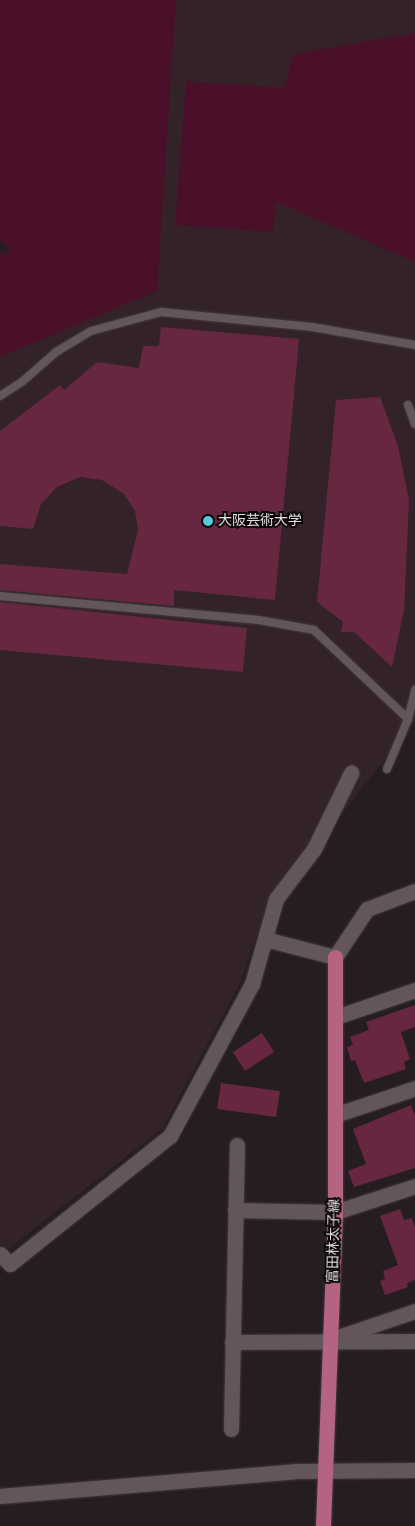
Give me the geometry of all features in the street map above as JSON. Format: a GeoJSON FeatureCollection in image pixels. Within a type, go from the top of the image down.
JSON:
{"type":"FeatureCollection","features":[{"type":"Feature","properties":{"kind":"main road","name":"富田林太子線"},"geometry":{"type":"LineString","coordinates":[[323,1526],[334,1212],[335,957]]}},
{"type":"Feature","properties":{"kind":"street"},"geometry":{"type":"LineString","coordinates":[[0,1254],[10,1264],[114,1184],[170,1136],[252,984],[276,899],[314,850],[351,773]]}},
{"type":"Feature","properties":{"kind":"street"},"geometry":{"type":"LineString","coordinates":[[265,939],[335,957],[367,909],[415,891]]}},
{"type":"Feature","properties":{"kind":"street"},"geometry":{"type":"LineString","coordinates":[[336,1016],[415,990]]}},
{"type":"Feature","properties":{"kind":"street"},"geometry":{"type":"LineString","coordinates":[[335,1115],[415,1088]]}},
{"type":"Feature","properties":{"kind":"street"},"geometry":{"type":"LineString","coordinates":[[231,1429],[237,1145]]}},
{"type":"Feature","properties":{"kind":"street"},"geometry":{"type":"LineString","coordinates":[[235,1210],[334,1212],[415,1186]]}},
{"type":"Feature","properties":{"kind":"street"},"geometry":{"type":"LineString","coordinates":[[331,1340],[415,1311]]}},
{"type":"Feature","properties":{"kind":"street"},"geometry":{"type":"LineString","coordinates":[[232,1342],[415,1341]]}},
{"type":"Feature","properties":{"kind":"street"},"geometry":{"type":"LineString","coordinates":[[0,1496],[324,1470],[415,1470]]}},
{"type":"Feature","properties":{"kind":"lane"},"geometry":{"type":"LineString","coordinates":[[0,396],[23,382],[56,352],[91,331],[162,312],[312,327],[415,345]]}},
{"type":"Feature","properties":{"kind":"lane"},"geometry":{"type":"LineString","coordinates":[[408,405],[415,424]]}},
{"type":"Feature","properties":{"kind":"lane"},"geometry":{"type":"LineString","coordinates":[[0,596],[259,620],[314,630],[408,719]]}},
{"type":"Feature","properties":{"kind":"lane"},"geometry":{"type":"LineString","coordinates":[[387,769],[408,719],[415,690]]}},
{"type":"Feature","properties":{"kind":"shaded area"},"geometry":{"type":"Polygon","coordinates":[[[0,0],[176,0],[157,291],[0,357],[0,253],[8,254],[9,248],[0,240],[0,0]]]}},
{"type":"Feature","properties":{"kind":"shaded area","name":"大阪芸術大学"},"geometry":{"type":"Polygon","coordinates":[[[151,0],[415,0],[415,721],[266,909],[239,985],[163,1128],[7,1250],[0,1243],[0,321],[151,0]]]}},
{"type":"Feature","properties":{"kind":"shaded area"},"geometry":{"type":"Polygon","coordinates":[[[415,33],[415,262],[276,202],[273,232],[175,225],[186,81],[284,88],[293,54],[415,33]]]}},
{"type":"Feature","properties":{"kind":"building"},"geometry":{"type":"Polygon","coordinates":[[[161,327],[299,339],[275,600],[174,590],[174,606],[0,590],[0,564],[127,574],[138,530],[135,511],[124,494],[102,480],[80,477],[57,487],[41,504],[33,529],[0,526],[0,431],[60,385],[64,390],[97,362],[139,368],[143,346],[159,346],[161,327]]]}},
{"type":"Feature","properties":{"kind":"building"},"geometry":{"type":"Polygon","coordinates":[[[380,397],[398,446],[409,500],[404,610],[392,667],[354,632],[341,632],[343,622],[317,602],[336,400],[380,397]]]}},
{"type":"Feature","properties":{"kind":"building"},"geometry":{"type":"Polygon","coordinates":[[[0,602],[247,628],[243,672],[0,650],[0,602]]]}},
{"type":"Feature","properties":{"kind":"building"},"geometry":{"type":"Polygon","coordinates":[[[415,1005],[415,1027],[401,1032],[410,1059],[404,1062],[406,1069],[364,1083],[355,1060],[351,1061],[347,1047],[353,1045],[350,1037],[369,1030],[366,1022],[415,1005]]]}},
{"type":"Feature","properties":{"kind":"building"},"geometry":{"type":"Polygon","coordinates":[[[262,1033],[274,1052],[245,1071],[233,1052],[262,1033]]]}},
{"type":"Feature","properties":{"kind":"building"},"geometry":{"type":"Polygon","coordinates":[[[221,1083],[280,1091],[276,1117],[217,1109],[221,1083]]]}},
{"type":"Feature","properties":{"kind":"building"},"geometry":{"type":"Polygon","coordinates":[[[411,1105],[415,1115],[415,1168],[354,1187],[348,1171],[366,1164],[353,1129],[411,1105]]]}},
{"type":"Feature","properties":{"kind":"building"},"geometry":{"type":"Polygon","coordinates":[[[400,1209],[404,1220],[412,1218],[415,1227],[415,1280],[407,1283],[408,1287],[385,1295],[380,1281],[385,1279],[383,1271],[398,1265],[380,1216],[400,1209]]]}},
{"type":"Feature","properties":{"kind":"place","name":"大阪芸術大学"},"geometry":{"type":"Point","coordinates":[208,521]}}]}
